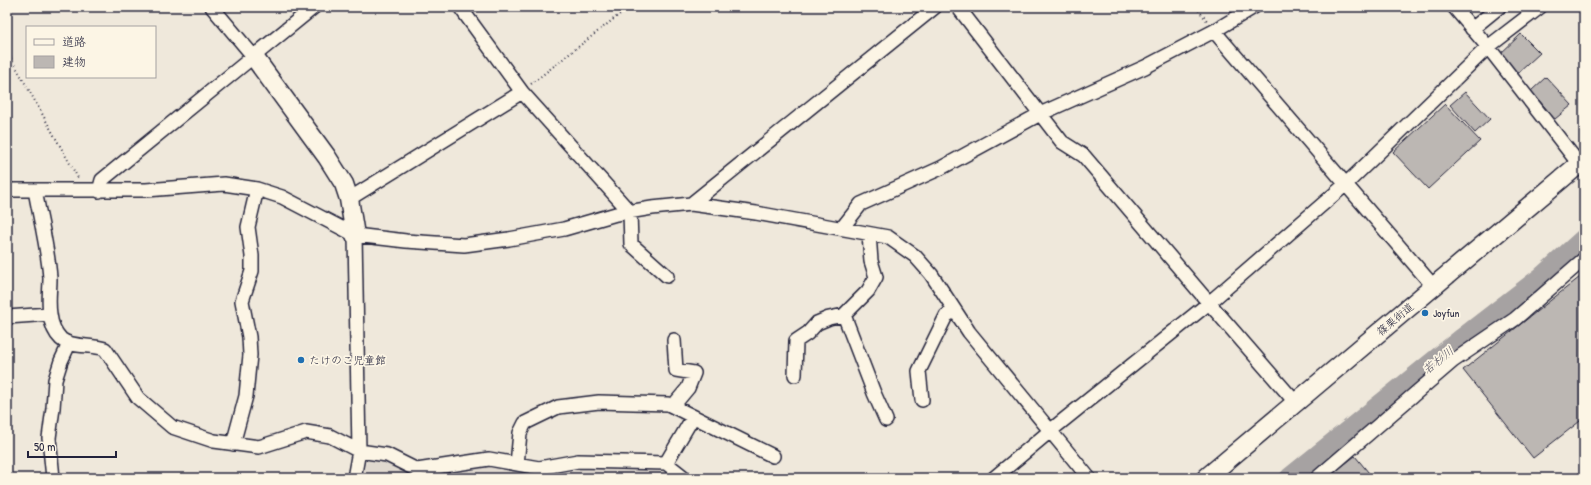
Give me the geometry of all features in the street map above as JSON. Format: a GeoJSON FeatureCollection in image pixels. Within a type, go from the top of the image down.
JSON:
{"type":"FeatureCollection","features":[{"type":"Feature","properties":{"kind":"main road"},"geometry":{"type":"LineString","coordinates":[[254,57],[327,157],[344,184],[350,199],[355,235]]}},
{"type":"Feature","properties":{"kind":"main road","name":"篠栗街道"},"geometry":{"type":"LineString","coordinates":[[1206,478],[1582,165]]}},
{"type":"Feature","properties":{"kind":"street"},"geometry":{"type":"LineString","coordinates":[[212,7],[254,57]]}},
{"type":"Feature","properties":{"kind":"street"},"geometry":{"type":"LineString","coordinates":[[99,191],[102,180],[314,7]]}},
{"type":"Feature","properties":{"kind":"street"},"geometry":{"type":"LineString","coordinates":[[460,7],[522,92],[630,212],[631,244],[667,276]]}},
{"type":"Feature","properties":{"kind":"street"},"geometry":{"type":"LineString","coordinates":[[691,204],[935,7]]}},
{"type":"Feature","properties":{"kind":"street"},"geometry":{"type":"LineString","coordinates":[[958,7],[1062,142],[1084,156],[1296,403]]}},
{"type":"Feature","properties":{"kind":"street"},"geometry":{"type":"LineString","coordinates":[[842,228],[861,204],[941,168],[1040,114],[1145,67],[1254,7]]}},
{"type":"Feature","properties":{"kind":"street"},"geometry":{"type":"LineString","coordinates":[[1454,7],[1488,47],[1582,165]]}},
{"type":"Feature","properties":{"kind":"street"},"geometry":{"type":"LineString","coordinates":[[1472,29],[1499,7]]}},
{"type":"Feature","properties":{"kind":"street"},"geometry":{"type":"LineString","coordinates":[[994,478],[1209,303],[1346,184],[1488,47],[1540,7]]}},
{"type":"Feature","properties":{"kind":"street"},"geometry":{"type":"LineString","coordinates":[[1214,30],[1434,287]]}},
{"type":"Feature","properties":{"kind":"street"},"geometry":{"type":"LineString","coordinates":[[350,199],[522,92]]}},
{"type":"Feature","properties":{"kind":"street"},"geometry":{"type":"LineString","coordinates":[[7,190],[146,190],[224,184],[257,189],[282,197],[355,235],[406,241],[464,245],[510,239],[564,228],[616,214],[691,204],[756,212],[888,237],[915,256],[931,274],[969,332],[1089,478]]}},
{"type":"Feature","properties":{"kind":"street"},"geometry":{"type":"LineString","coordinates":[[233,444],[246,396],[250,355],[249,337],[242,301],[252,271],[252,256],[248,227],[257,189]]}},
{"type":"Feature","properties":{"kind":"street"},"geometry":{"type":"LineString","coordinates":[[35,190],[48,263],[50,314],[54,330],[61,339],[69,344],[99,346],[105,349],[138,398],[172,427],[214,441],[259,447],[306,432],[330,436],[359,451],[387,456],[417,470],[489,459],[539,468],[578,461],[666,463],[685,478]]}},
{"type":"Feature","properties":{"kind":"street"},"geometry":{"type":"LineString","coordinates":[[795,375],[796,340],[808,333],[817,323],[829,318],[844,315],[868,291],[876,277],[872,261],[869,234]]}},
{"type":"Feature","properties":{"kind":"street"},"geometry":{"type":"LineString","coordinates":[[354,478],[359,451],[355,235]]}},
{"type":"Feature","properties":{"kind":"street"},"geometry":{"type":"LineString","coordinates":[[1317,478],[1453,361],[1515,319],[1584,259]]}},
{"type":"Feature","properties":{"kind":"street"},"geometry":{"type":"LineString","coordinates":[[922,400],[920,371],[946,316],[954,310]]}},
{"type":"Feature","properties":{"kind":"street"},"geometry":{"type":"LineString","coordinates":[[7,317],[50,314]]}},
{"type":"Feature","properties":{"kind":"street"},"geometry":{"type":"LineString","coordinates":[[844,315],[886,420]]}},
{"type":"Feature","properties":{"kind":"street"},"geometry":{"type":"LineString","coordinates":[[673,406],[688,388],[694,373],[676,370],[674,340]]}},
{"type":"Feature","properties":{"kind":"street"},"geometry":{"type":"LineString","coordinates":[[53,478],[49,438],[55,380],[61,361],[69,344]]}},
{"type":"Feature","properties":{"kind":"street"},"geometry":{"type":"LineString","coordinates":[[517,464],[520,433],[525,423],[558,407],[599,402],[668,404],[773,456]]}},
{"type":"Feature","properties":{"kind":"street"},"geometry":{"type":"LineString","coordinates":[[666,463],[693,417]]}},
{"type":"Feature","properties":{"kind":"path"},"geometry":{"type":"LineString","coordinates":[[522,92],[629,7]]}},
{"type":"Feature","properties":{"kind":"path"},"geometry":{"type":"LineString","coordinates":[[1196,7],[1214,30]]}},
{"type":"Feature","properties":{"kind":"path"},"geometry":{"type":"LineString","coordinates":[[7,51],[84,190]]}},
{"type":"Feature","properties":{"kind":"shaded area"},"geometry":{"type":"Polygon","coordinates":[[[366,461],[385,462],[412,478],[363,478],[366,461]]]}},
{"type":"Feature","properties":{"kind":"shaded area"},"geometry":{"type":"Polygon","coordinates":[[[491,467],[539,476],[572,468],[654,470],[669,474],[674,478],[419,478],[491,467]]]}},
{"type":"Feature","properties":{"kind":"building"},"geometry":{"type":"Polygon","coordinates":[[[1521,34],[1540,53],[1516,75],[1498,56],[1521,34]]]}},
{"type":"Feature","properties":{"kind":"building"},"geometry":{"type":"Polygon","coordinates":[[[1546,77],[1572,105],[1555,119],[1531,91],[1546,77]]]}},
{"type":"Feature","properties":{"kind":"building"},"geometry":{"type":"Polygon","coordinates":[[[1465,92],[1490,119],[1475,133],[1450,105],[1465,92]]]}},
{"type":"Feature","properties":{"kind":"building"},"geometry":{"type":"Polygon","coordinates":[[[1445,104],[1480,141],[1428,189],[1393,152],[1445,104]]]}},
{"type":"Feature","properties":{"kind":"building"},"geometry":{"type":"Polygon","coordinates":[[[1580,277],[1584,281],[1584,418],[1533,458],[1463,370],[1580,277]]]}},
{"type":"Feature","properties":{"kind":"building"},"geometry":{"type":"Polygon","coordinates":[[[1355,456],[1373,478],[1327,478],[1355,456]]]}},
{"type":"Feature","properties":{"kind":"waterway","name":"若杉川"},"geometry":{"type":"LineString","coordinates":[[1290,478],[1463,338],[1542,277],[1584,239]]}},
{"type":"Feature","properties":{"kind":"place","name":"Joyfun"},"geometry":{"type":"Point","coordinates":[1425,313]}},
{"type":"Feature","properties":{"kind":"place","name":"たけのこ児童館"},"geometry":{"type":"Point","coordinates":[301,360]}}]}
